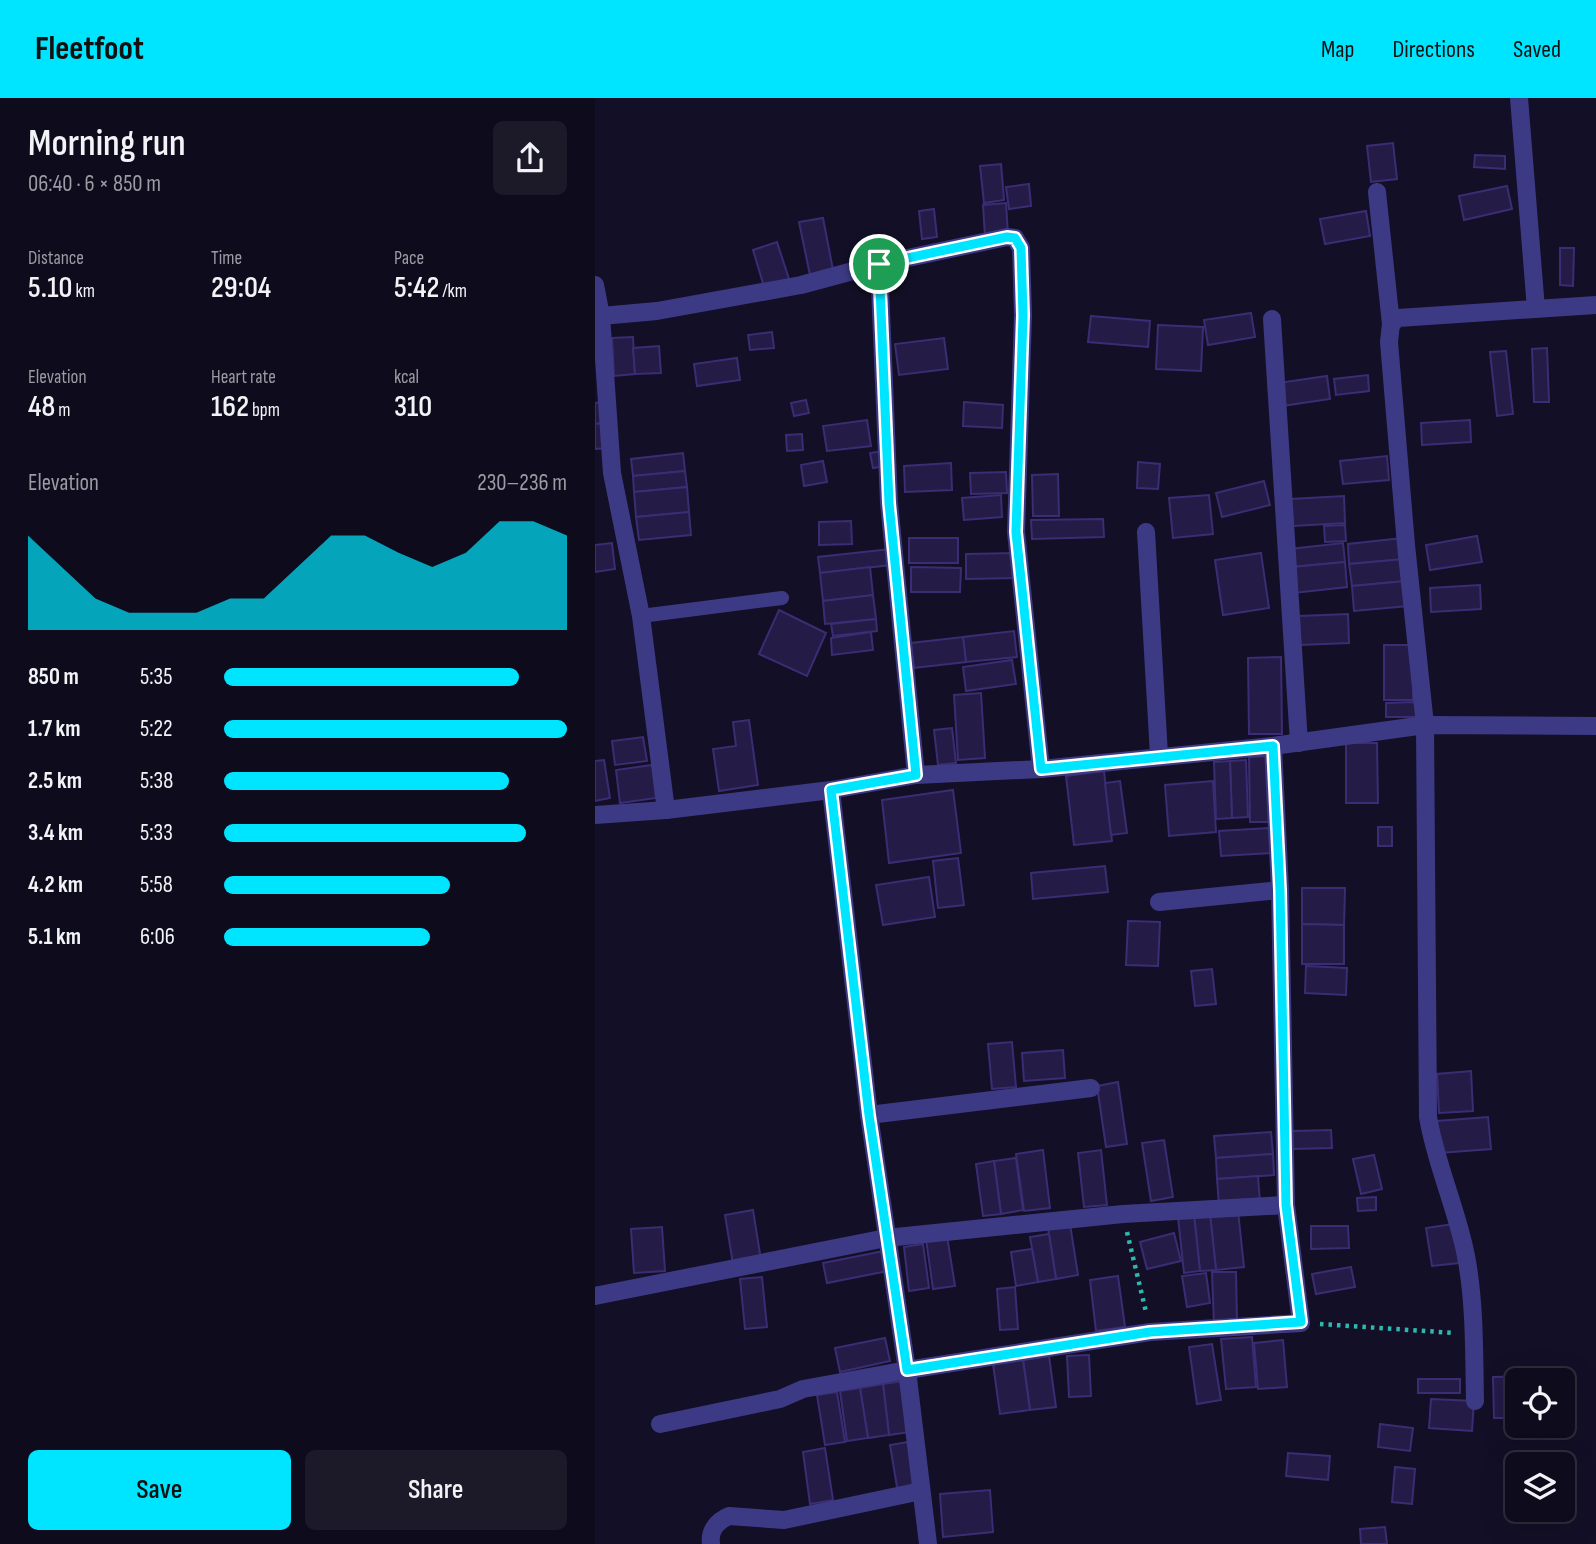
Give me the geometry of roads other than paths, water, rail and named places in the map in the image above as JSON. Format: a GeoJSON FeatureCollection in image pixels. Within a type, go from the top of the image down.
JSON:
{"type":"FeatureCollection","features":[{"type":"Feature","properties":{"kind":"street"},"geometry":{"type":"LineString","coordinates":[[1520,98],[1536,309]]}},
{"type":"Feature","properties":{"kind":"street"},"geometry":{"type":"LineString","coordinates":[[1377,192],[1391,324],[1389,342],[1405,532],[1425,725],[1428,1117],[1433,1150],[1466,1257],[1473,1334],[1475,1401]]}},
{"type":"Feature","properties":{"kind":"street"},"geometry":{"type":"LineString","coordinates":[[601,317],[657,311],[801,285],[879,264],[1007,237],[1015,238],[1021,248],[1023,315],[1016,532],[1041,769]]}},
{"type":"Feature","properties":{"kind":"street"},"geometry":{"type":"LineString","coordinates":[[879,264],[889,503],[916,775]]}},
{"type":"Feature","properties":{"kind":"street"},"geometry":{"type":"LineString","coordinates":[[595,285],[601,317],[604,474],[641,616],[666,810]]}},
{"type":"Feature","properties":{"kind":"street"},"geometry":{"type":"LineString","coordinates":[[1391,324],[1398,318],[1596,305]]}},
{"type":"Feature","properties":{"kind":"street"},"geometry":{"type":"LineString","coordinates":[[1272,320],[1299,743]]}},
{"type":"Feature","properties":{"kind":"street"},"geometry":{"type":"LineString","coordinates":[[1146,532],[1159,755]]}},
{"type":"Feature","properties":{"kind":"street"},"geometry":{"type":"LineString","coordinates":[[595,815],[666,810],[831,790],[916,775],[1041,769],[1159,755],[1273,746],[1425,725],[1596,726]]}},
{"type":"Feature","properties":{"kind":"street"},"geometry":{"type":"LineString","coordinates":[[660,1424],[780,1399],[803,1389],[907,1370],[1150,1332],[1301,1322],[1286,1205],[1280,890],[1273,746]]}},
{"type":"Feature","properties":{"kind":"street"},"geometry":{"type":"LineString","coordinates":[[831,790],[869,1115],[907,1370],[928,1544]]}},
{"type":"Feature","properties":{"kind":"street"},"geometry":{"type":"LineString","coordinates":[[1159,902],[1280,890]]}},
{"type":"Feature","properties":{"kind":"street"},"geometry":{"type":"LineString","coordinates":[[869,1115],[1091,1088]]}},
{"type":"Feature","properties":{"kind":"street"},"geometry":{"type":"LineString","coordinates":[[595,1296],[886,1238],[1123,1214],[1286,1205]]}},
{"type":"Feature","properties":{"kind":"street"},"geometry":{"type":"LineString","coordinates":[[711,1544],[713,1529],[729,1516],[784,1520],[921,1491]]}},
{"type":"Feature","properties":{"kind":"lane"},"geometry":{"type":"LineString","coordinates":[[641,616],[782,598]]}}]}
